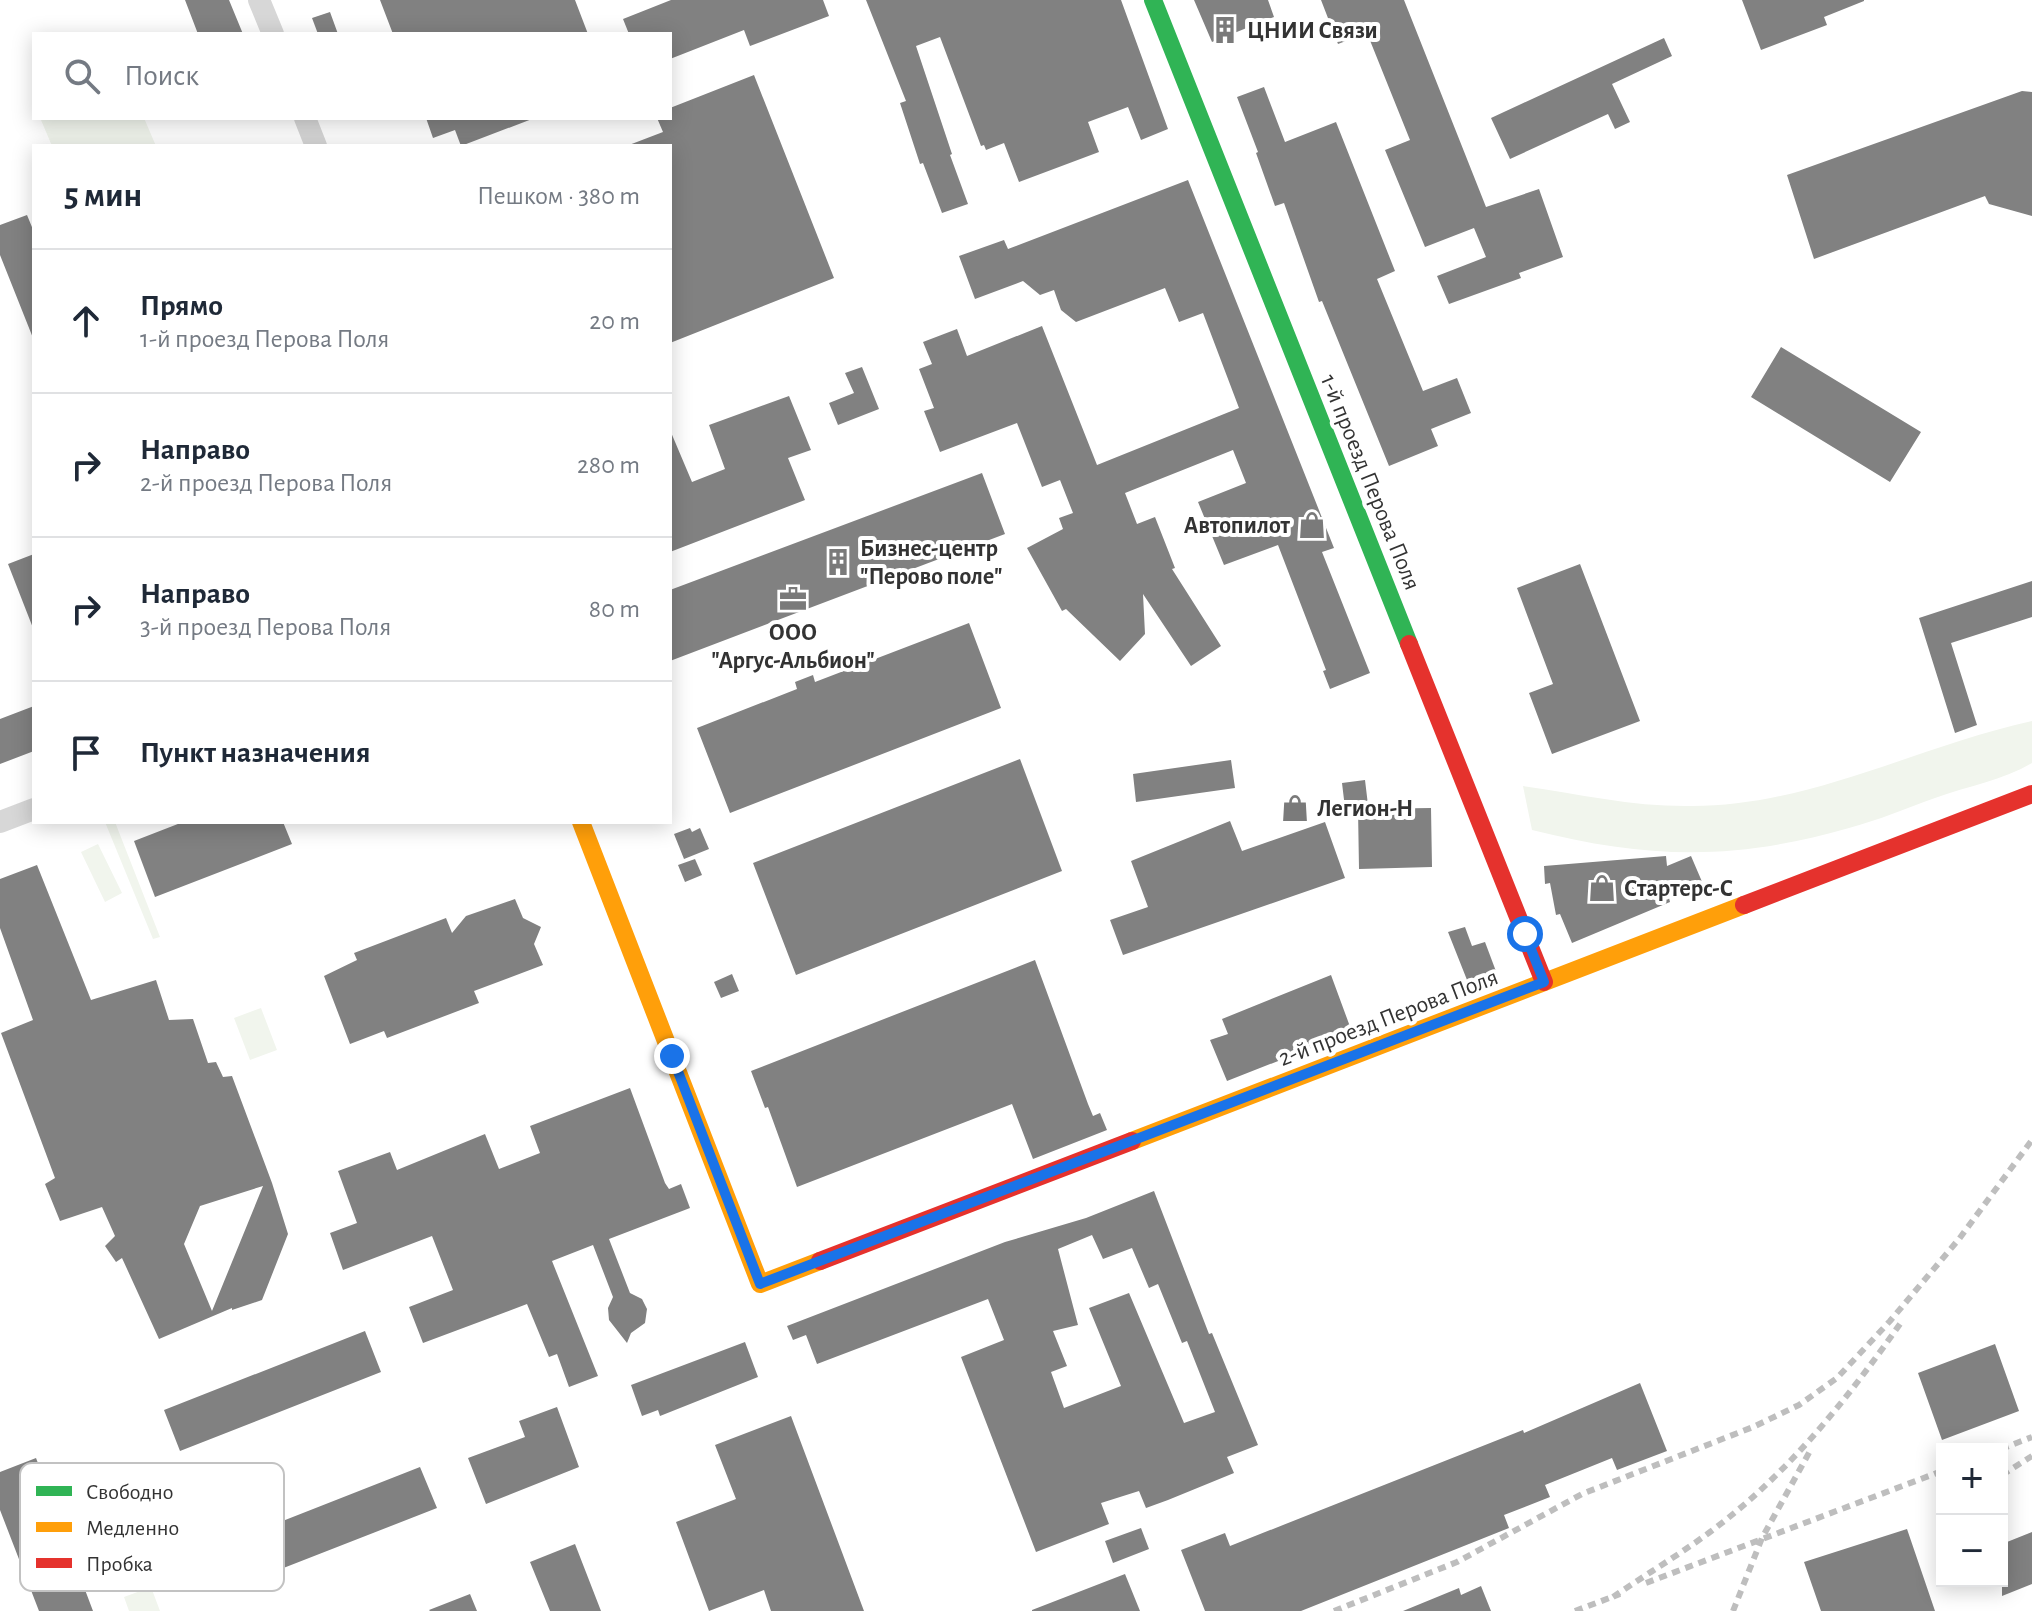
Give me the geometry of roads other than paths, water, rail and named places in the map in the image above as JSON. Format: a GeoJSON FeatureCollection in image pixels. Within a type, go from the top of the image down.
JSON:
{"type":"FeatureCollection","features":[{"type":"Feature","properties":{"kind":"street"},"geometry":{"type":"LineString","coordinates":[[259,0],[272,32]]}},
{"type":"Feature","properties":{"kind":"street","name":"1-й проезд Перова Поля"},"geometry":{"type":"LineString","coordinates":[[1153,0],[1544,982]]}},
{"type":"Feature","properties":{"kind":"street"},"geometry":{"type":"LineString","coordinates":[[306,120],[315,144]]}},
{"type":"Feature","properties":{"kind":"street","name":"2-й проезд Перова Поля"},"geometry":{"type":"LineString","coordinates":[[582,824],[760,1284],[2032,794]]}},
{"type":"Feature","properties":{"kind":"street"},"geometry":{"type":"LineString","coordinates":[[0,822],[32,810]]}},
{"type":"Feature","properties":{"kind":"railway"},"geometry":{"type":"LineString","coordinates":[[1334,1611],[1457,1562],[1582,1494],[1753,1427],[1799,1405],[1837,1378],[1890,1321],[1959,1239],[2032,1140]]}},
{"type":"Feature","properties":{"kind":"railway"},"geometry":{"type":"LineString","coordinates":[[1613,1597],[1710,1532],[1764,1486],[1836,1409],[1900,1324]]}},
{"type":"Feature","properties":{"kind":"railway"},"geometry":{"type":"LineString","coordinates":[[2008,1446],[2032,1437]]}},
{"type":"Feature","properties":{"kind":"railway"},"geometry":{"type":"LineString","coordinates":[[1733,1611],[1762,1538],[1810,1451]]}},
{"type":"Feature","properties":{"kind":"railway"},"geometry":{"type":"LineString","coordinates":[[2008,1471],[2032,1456]]}},
{"type":"Feature","properties":{"kind":"railway"},"geometry":{"type":"LineString","coordinates":[[1646,1583],[1936,1473]]}},
{"type":"Feature","properties":{"kind":"railway"},"geometry":{"type":"LineString","coordinates":[[1575,1611],[1620,1594]]}},
{"type":"Feature","properties":{"kind":"place","name":"ЦНИИ Связи"},"geometry":{"type":"Point","coordinates":[1225,30]}},
{"type":"Feature","properties":{"kind":"place","name":"Автопилот"},"geometry":{"type":"Point","coordinates":[1312,525]}},
{"type":"Feature","properties":{"kind":"place","name":"Бизнес-центр \"Перово поле\""},"geometry":{"type":"Point","coordinates":[838,562]}},
{"type":"Feature","properties":{"kind":"place","name":"ООО \"Аргус-Альбион\""},"geometry":{"type":"Point","coordinates":[793,599]}},
{"type":"Feature","properties":{"kind":"place","name":"Легион-Н"},"geometry":{"type":"Point","coordinates":[1295,808]}},
{"type":"Feature","properties":{"kind":"place","name":"Стартерс-С"},"geometry":{"type":"Point","coordinates":[1602,888]}}]}
